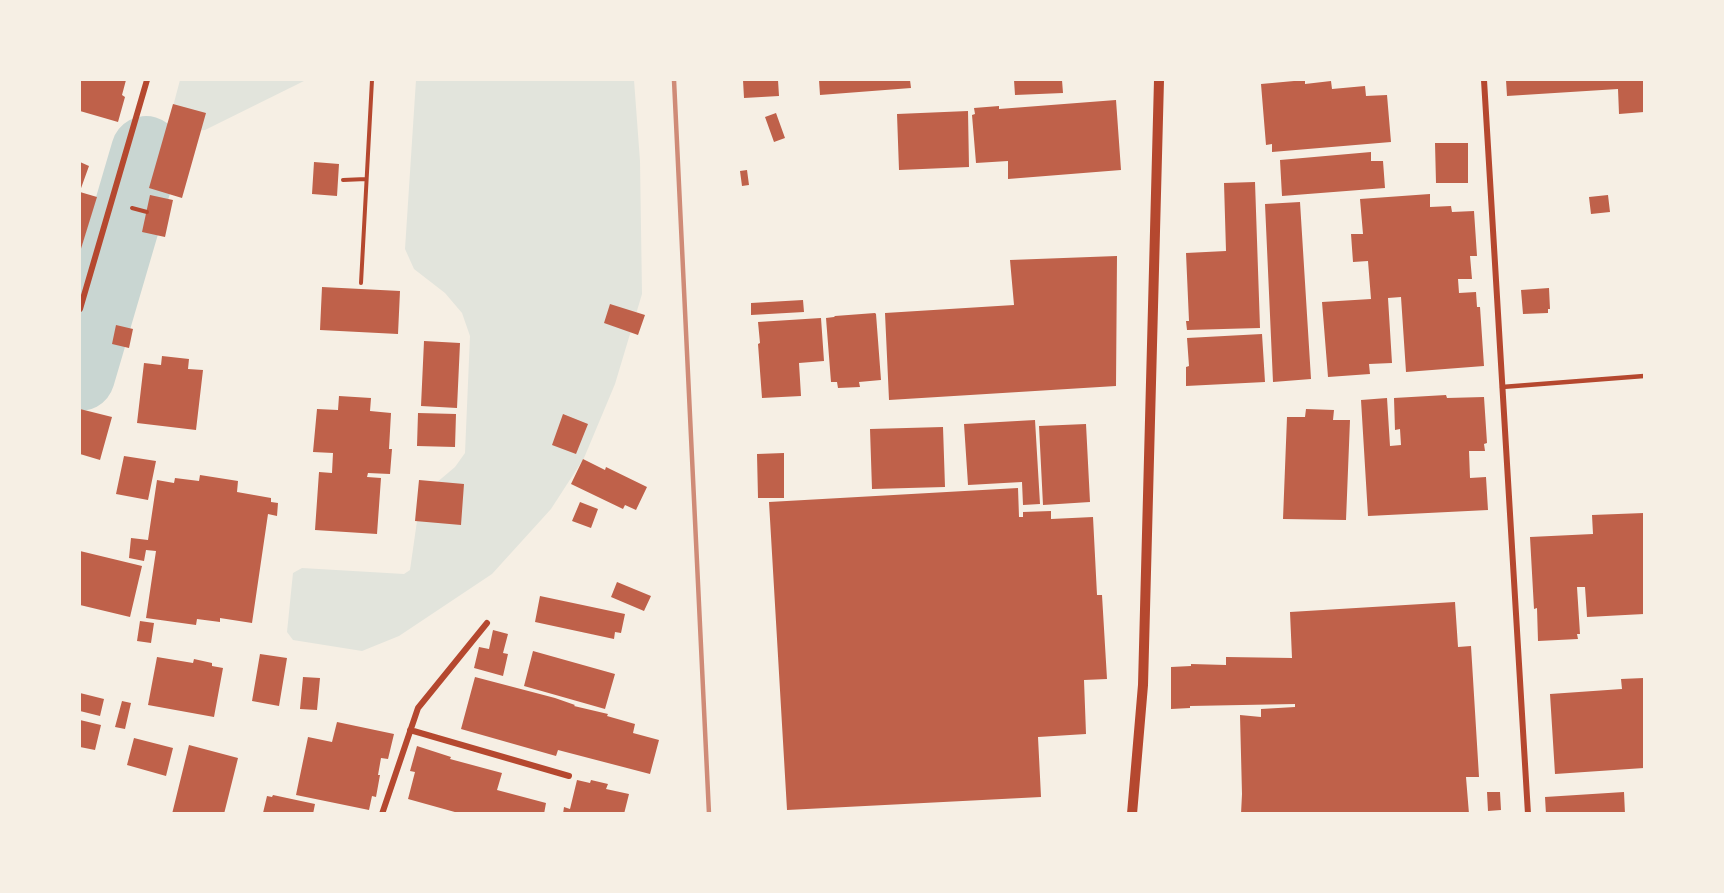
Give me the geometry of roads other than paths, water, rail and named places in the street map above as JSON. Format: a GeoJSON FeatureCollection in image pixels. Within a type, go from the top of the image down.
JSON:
{"type":"FeatureCollection","features":[{"type":"Feature","properties":{"kind":"street"},"geometry":{"type":"LineString","coordinates":[[80,309],[147,80]]}},
{"type":"Feature","properties":{"kind":"street"},"geometry":{"type":"LineString","coordinates":[[1132,813],[1143,685],[1159,80]]}},
{"type":"Feature","properties":{"kind":"street"},"geometry":{"type":"LineString","coordinates":[[1484,80],[1528,813]]}},
{"type":"Feature","properties":{"kind":"street"},"geometry":{"type":"LineString","coordinates":[[382,813],[417,708],[487,623]]}},
{"type":"Feature","properties":{"kind":"street"},"geometry":{"type":"LineString","coordinates":[[410,730],[569,776]]}},
{"type":"Feature","properties":{"kind":"lane"},"geometry":{"type":"LineString","coordinates":[[1502,387],[1644,376]]}},
{"type":"Feature","properties":{"kind":"waterway"},"geometry":{"type":"LineString","coordinates":[[80,376],[146,151]]}},
{"type":"Feature","properties":{"kind":"railway"},"geometry":{"type":"LineString","coordinates":[[674,80],[709,814]]}}]}
